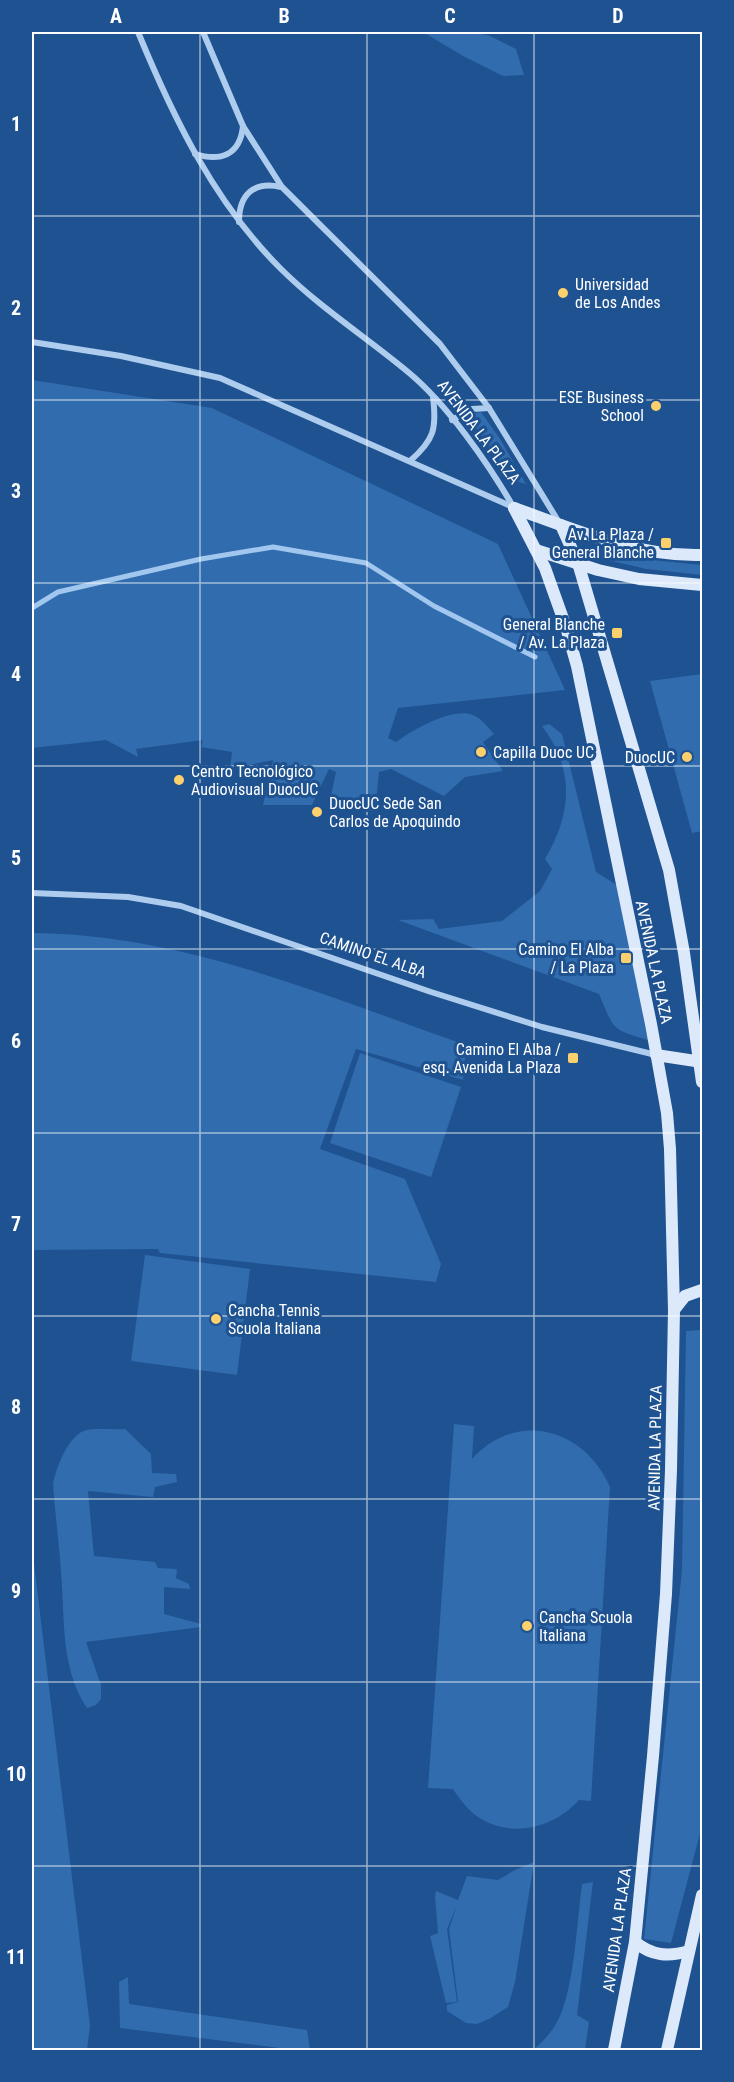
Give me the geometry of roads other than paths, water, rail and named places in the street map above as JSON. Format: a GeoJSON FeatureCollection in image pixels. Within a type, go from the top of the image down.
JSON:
{"type":"FeatureCollection","features":[{"type":"Feature","properties":{"kind":"main road"},"geometry":{"type":"LineString","coordinates":[[514,508],[630,547],[659,553],[702,555]]}},
{"type":"Feature","properties":{"kind":"main road","name":"AVENIDA LA PLAZA"},"geometry":{"type":"LineString","coordinates":[[514,508],[536,550],[556,597],[577,666],[656,1055],[669,1130],[674,1310],[666,1594],[654,1756],[635,1942],[614,2050]]}},
{"type":"Feature","properties":{"kind":"main road","name":"AVENIDA LA PLAZA"},"geometry":{"type":"LineString","coordinates":[[561,525],[578,563],[669,870],[701,1062],[702,1082]]}},
{"type":"Feature","properties":{"kind":"main road"},"geometry":{"type":"LineString","coordinates":[[536,550],[598,570],[639,579],[702,585]]}},
{"type":"Feature","properties":{"kind":"main road","name":"CAMINO EL ALBA"},"geometry":{"type":"LineString","coordinates":[[656,1055],[701,1062]]}},
{"type":"Feature","properties":{"kind":"main road"},"geometry":{"type":"LineString","coordinates":[[674,1310],[685,1296],[702,1290]]}},
{"type":"Feature","properties":{"kind":"main road"},"geometry":{"type":"LineString","coordinates":[[667,2050],[702,1895]]}},
{"type":"Feature","properties":{"kind":"main road"},"geometry":{"type":"LineString","coordinates":[[635,1942],[657,1954],[674,1955],[689,1951]]}},
{"type":"Feature","properties":{"kind":"street","name":"AVENIDA LA PLAZA"},"geometry":{"type":"LineString","coordinates":[[138,32],[194,154],[239,222],[266,253],[304,290],[409,373],[433,396],[495,475],[514,508]]}},
{"type":"Feature","properties":{"kind":"street","name":"AVENIDA LA PLAZA"},"geometry":{"type":"LineString","coordinates":[[203,32],[243,126],[282,187],[440,344],[489,408],[561,525]]}},
{"type":"Feature","properties":{"kind":"street"},"geometry":{"type":"LineString","coordinates":[[194,154],[217,158],[228,153],[237,146],[242,138],[243,126]]}},
{"type":"Feature","properties":{"kind":"street"},"geometry":{"type":"LineString","coordinates":[[239,222],[239,208],[245,196],[255,187],[269,184],[282,187]]}},
{"type":"Feature","properties":{"kind":"street"},"geometry":{"type":"LineString","coordinates":[[32,342],[121,356],[220,378],[514,508]]}},
{"type":"Feature","properties":{"kind":"street"},"geometry":{"type":"LineString","coordinates":[[410,461],[432,438],[435,425],[433,396]]}},
{"type":"Feature","properties":{"kind":"street"},"geometry":{"type":"LineString","coordinates":[[452,420],[472,409],[489,408]]}},
{"type":"Feature","properties":{"kind":"street","name":"CAMINO EL ALBA"},"geometry":{"type":"LineString","coordinates":[[32,893],[128,897],[181,906],[431,992],[542,1027],[656,1055]]}},
{"type":"Feature","properties":{"kind":"waterway"},"geometry":{"type":"LineString","coordinates":[[32,608],[58,592],[201,559],[273,547],[366,563],[434,606],[535,657]]}},
{"type":"Feature","properties":{"kind":"place","name":"Universidad de Los Andes"},"geometry":{"type":"Point","coordinates":[563,293]}},
{"type":"Feature","properties":{"kind":"place","name":"ESE Business School"},"geometry":{"type":"Point","coordinates":[656,406]}},
{"type":"Feature","properties":{"kind":"place","name":"Av. La Plaza / General Blanche"},"geometry":{"type":"Point","coordinates":[666,543]}},
{"type":"Feature","properties":{"kind":"place","name":"General Blanche / Av. La Plaza"},"geometry":{"type":"Point","coordinates":[617,633]}},
{"type":"Feature","properties":{"kind":"place","name":"Capilla Duoc UC"},"geometry":{"type":"Point","coordinates":[481,752]}},
{"type":"Feature","properties":{"kind":"place","name":"DuocUC"},"geometry":{"type":"Point","coordinates":[687,757]}},
{"type":"Feature","properties":{"kind":"place","name":"Centro Tecnológico Audiovisual DuocUC"},"geometry":{"type":"Point","coordinates":[179,780]}},
{"type":"Feature","properties":{"kind":"place","name":"DuocUC Sede San Carlos de Apoquindo"},"geometry":{"type":"Point","coordinates":[317,812]}},
{"type":"Feature","properties":{"kind":"place","name":"Camino El Alba / La Plaza"},"geometry":{"type":"Point","coordinates":[626,958]}},
{"type":"Feature","properties":{"kind":"place","name":"Camino El Alba / esq. Avenida La Plaza"},"geometry":{"type":"Point","coordinates":[573,1058]}},
{"type":"Feature","properties":{"kind":"place","name":"Cancha Tennis Scuola Italiana"},"geometry":{"type":"Point","coordinates":[216,1319]}},
{"type":"Feature","properties":{"kind":"place","name":"Cancha Scuola Italiana"},"geometry":{"type":"Point","coordinates":[527,1626]}}]}
